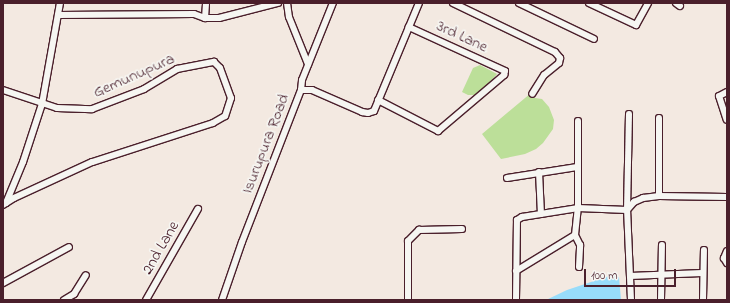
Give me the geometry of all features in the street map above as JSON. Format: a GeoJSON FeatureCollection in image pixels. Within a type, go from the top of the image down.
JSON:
{"type":"FeatureCollection","features":[{"type":"Feature","properties":{"kind":"street"},"geometry":{"type":"LineString","coordinates":[[3,90],[42,104],[60,3]]}},
{"type":"Feature","properties":{"kind":"street"},"geometry":{"type":"LineString","coordinates":[[204,18],[206,3]]}},
{"type":"Feature","properties":{"kind":"street"},"geometry":{"type":"LineString","coordinates":[[58,15],[194,14],[204,18],[219,18],[278,3]]}},
{"type":"Feature","properties":{"kind":"street"},"geometry":{"type":"LineString","coordinates":[[287,3],[290,17],[308,64]]}},
{"type":"Feature","properties":{"kind":"street"},"geometry":{"type":"LineString","coordinates":[[302,90],[302,80],[333,3]]}},
{"type":"Feature","properties":{"kind":"street","name":"Isurupura Road"},"geometry":{"type":"LineString","coordinates":[[222,300],[242,242],[302,90],[312,90],[368,113],[374,110],[419,3]]}},
{"type":"Feature","properties":{"kind":"street"},"geometry":{"type":"LineString","coordinates":[[453,3],[554,52],[560,58],[559,63],[544,75],[532,94]]}},
{"type":"Feature","properties":{"kind":"street"},"geometry":{"type":"LineString","coordinates":[[519,3],[594,39]]}},
{"type":"Feature","properties":{"kind":"street"},"geometry":{"type":"LineString","coordinates":[[589,3],[636,25],[648,3]]}},
{"type":"Feature","properties":{"kind":"street","name":"3rd Lane"},"geometry":{"type":"LineString","coordinates":[[378,100],[438,132],[504,75],[504,71],[409,27]]}},
{"type":"Feature","properties":{"kind":"street","name":"Gemunupura"},"geometry":{"type":"LineString","coordinates":[[214,62],[220,68],[231,98],[229,108],[225,116],[213,123],[92,162],[4,204],[23,162],[42,104],[57,108],[92,109],[144,89],[177,69],[214,62]]}},
{"type":"Feature","properties":{"kind":"street"},"geometry":{"type":"LineString","coordinates":[[727,92],[719,96],[727,120]]}},
{"type":"Feature","properties":{"kind":"street"},"geometry":{"type":"LineString","coordinates":[[629,114],[628,210],[631,300]]}},
{"type":"Feature","properties":{"kind":"street"},"geometry":{"type":"LineString","coordinates":[[659,118],[659,196]]}},
{"type":"Feature","properties":{"kind":"street"},"geometry":{"type":"LineString","coordinates":[[578,121],[578,208],[575,235],[580,245],[579,267]]}},
{"type":"Feature","properties":{"kind":"street"},"geometry":{"type":"LineString","coordinates":[[507,178],[577,167]]}},
{"type":"Feature","properties":{"kind":"street"},"geometry":{"type":"LineString","coordinates":[[539,172],[541,214]]}},
{"type":"Feature","properties":{"kind":"street"},"geometry":{"type":"LineString","coordinates":[[628,210],[634,202],[643,198],[659,196],[727,197]]}},
{"type":"Feature","properties":{"kind":"street"},"geometry":{"type":"LineString","coordinates":[[516,300],[516,220],[522,217],[578,208],[628,210]]}},
{"type":"Feature","properties":{"kind":"street","name":"2nd Lane"},"geometry":{"type":"LineString","coordinates":[[146,300],[198,209]]}},
{"type":"Feature","properties":{"kind":"street"},"geometry":{"type":"LineString","coordinates":[[408,300],[408,241],[419,230],[462,229]]}},
{"type":"Feature","properties":{"kind":"street"},"geometry":{"type":"LineString","coordinates":[[516,271],[575,235]]}},
{"type":"Feature","properties":{"kind":"street"},"geometry":{"type":"LineString","coordinates":[[661,300],[662,245]]}},
{"type":"Feature","properties":{"kind":"street"},"geometry":{"type":"LineString","coordinates":[[3,283],[69,247]]}},
{"type":"Feature","properties":{"kind":"street"},"geometry":{"type":"LineString","coordinates":[[703,300],[702,272],[704,250]]}},
{"type":"Feature","properties":{"kind":"street"},"geometry":{"type":"LineString","coordinates":[[727,251],[724,258],[727,263]]}},
{"type":"Feature","properties":{"kind":"street"},"geometry":{"type":"LineString","coordinates":[[630,276],[702,272]]}},
{"type":"Feature","properties":{"kind":"street"},"geometry":{"type":"LineString","coordinates":[[64,300],[74,294],[86,275]]}},
{"type":"Feature","properties":{"kind":"green space"},"geometry":{"type":"Polygon","coordinates":[[[480,65],[497,74],[482,91],[474,95],[468,95],[462,92],[473,68],[480,65]]]}},
{"type":"Feature","properties":{"kind":"green space"},"geometry":{"type":"Polygon","coordinates":[[[531,93],[535,98],[542,99],[549,107],[554,120],[553,129],[543,143],[536,149],[525,154],[501,159],[482,134],[531,93]]]}},
{"type":"Feature","properties":{"kind":"water"},"geometry":{"type":"Polygon","coordinates":[[[609,276],[619,277],[621,300],[546,300],[567,290],[609,276]]]}}]}
